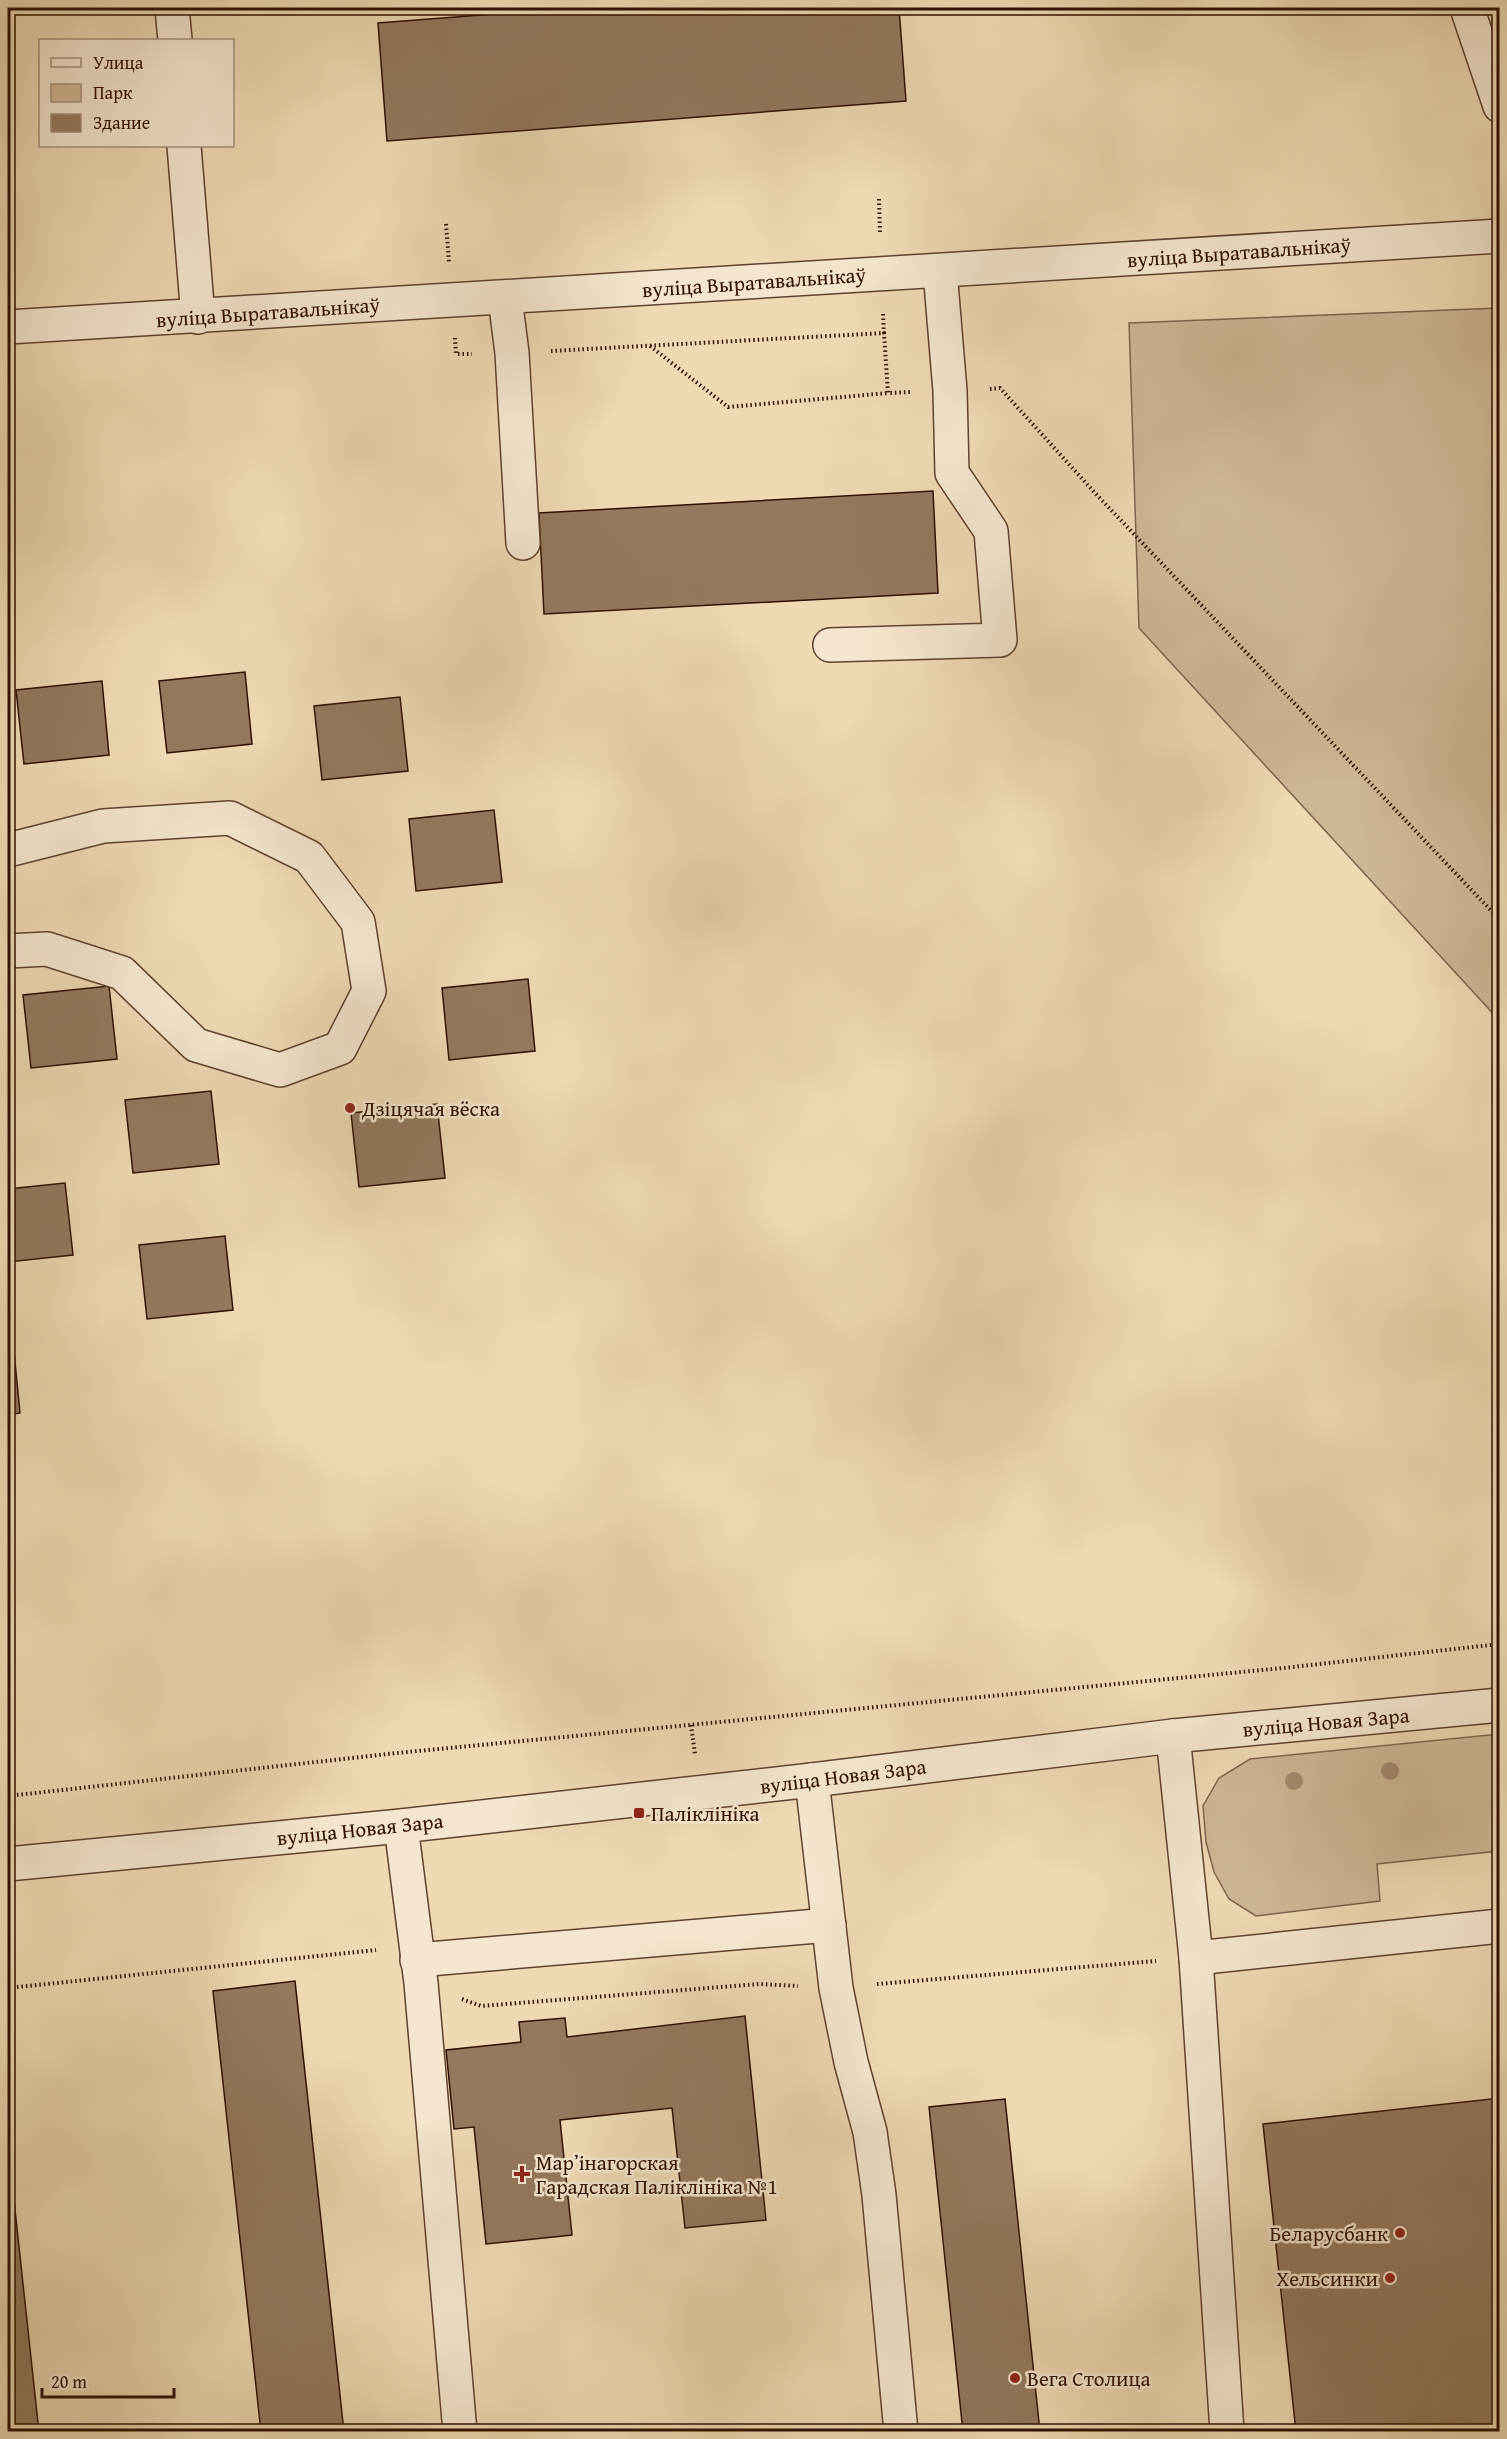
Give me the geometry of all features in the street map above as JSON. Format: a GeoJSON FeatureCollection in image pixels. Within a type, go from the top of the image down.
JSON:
{"type":"FeatureCollection","features":[{"type":"Feature","properties":{"kind":"street"},"geometry":{"type":"LineString","coordinates":[[172,8],[175,39]]}},
{"type":"Feature","properties":{"kind":"street"},"geometry":{"type":"LineString","coordinates":[[1467,8],[1500,106]]}},
{"type":"Feature","properties":{"kind":"street"},"geometry":{"type":"LineString","coordinates":[[184,147],[198,317]]}},
{"type":"Feature","properties":{"kind":"street","name":"вуліца Выратавальнікаў"},"geometry":{"type":"LineString","coordinates":[[8,327],[1500,236]]}},
{"type":"Feature","properties":{"kind":"street"},"geometry":{"type":"LineString","coordinates":[[830,645],[1000,640],[991,531],[952,473],[950,391],[940,271]]}},
{"type":"Feature","properties":{"kind":"street"},"geometry":{"type":"LineString","coordinates":[[505,298],[512,353],[523,543]]}},
{"type":"Feature","properties":{"kind":"street"},"geometry":{"type":"LineString","coordinates":[[8,850],[103,826],[230,818],[309,857],[358,922],[369,991],[340,1048],[280,1070],[196,1045],[122,974],[47,949],[8,951]]}},
{"type":"Feature","properties":{"kind":"street","name":"вуліца Новая Зара"},"geometry":{"type":"LineString","coordinates":[[8,1864],[401,1826],[812,1780],[1173,1736],[1500,1705]]}},
{"type":"Feature","properties":{"kind":"street"},"geometry":{"type":"LineString","coordinates":[[1173,1736],[1196,1958],[1227,2432]]}},
{"type":"Feature","properties":{"kind":"street"},"geometry":{"type":"LineString","coordinates":[[812,1780],[836,1988],[851,2062],[870,2132],[879,2195],[901,2432]]}},
{"type":"Feature","properties":{"kind":"street"},"geometry":{"type":"LineString","coordinates":[[401,1826],[421,1983],[460,2432]]}},
{"type":"Feature","properties":{"kind":"street"},"geometry":{"type":"LineString","coordinates":[[417,1960],[829,1925]]}},
{"type":"Feature","properties":{"kind":"street"},"geometry":{"type":"LineString","coordinates":[[1196,1958],[1500,1926]]}},
{"type":"Feature","properties":{"kind":"path"},"geometry":{"type":"LineString","coordinates":[[650,346],[728,407],[888,393]]}},
{"type":"Feature","properties":{"kind":"path"},"geometry":{"type":"LineString","coordinates":[[8,1796],[409,1752],[1283,1668],[1500,1644]]}},
{"type":"Feature","properties":{"kind":"path"},"geometry":{"type":"LineString","coordinates":[[836,1988],[1196,1958]]}},
{"type":"Feature","properties":{"kind":"green space"},"geometry":{"type":"Polygon","coordinates":[[[1500,308],[1499,1020],[1139,628],[1129,323],[1500,308]]]}},
{"type":"Feature","properties":{"kind":"green space"},"geometry":{"type":"Polygon","coordinates":[[[1499,1734],[1499,1851],[1377,1864],[1380,1901],[1256,1916],[1229,1899],[1214,1872],[1206,1842],[1203,1806],[1219,1778],[1250,1759],[1499,1734]]]}},
{"type":"Feature","properties":{"kind":"building"},"geometry":{"type":"Polygon","coordinates":[[[571,8],[899,8],[906,101],[387,141],[378,23],[571,8]]]}},
{"type":"Feature","properties":{"kind":"building"},"geometry":{"type":"Polygon","coordinates":[[[933,491],[938,593],[544,614],[539,513],[933,491]]]}},
{"type":"Feature","properties":{"kind":"building"},"geometry":{"type":"Polygon","coordinates":[[[245,672],[252,744],[167,753],[159,681],[245,672]]]}},
{"type":"Feature","properties":{"kind":"building"},"geometry":{"type":"Polygon","coordinates":[[[102,681],[109,755],[24,764],[16,690],[102,681]]]}},
{"type":"Feature","properties":{"kind":"building"},"geometry":{"type":"Polygon","coordinates":[[[400,697],[408,771],[322,780],[314,706],[400,697]]]}},
{"type":"Feature","properties":{"kind":"building"},"geometry":{"type":"Polygon","coordinates":[[[494,810],[502,882],[416,891],[409,819],[494,810]]]}},
{"type":"Feature","properties":{"kind":"building"},"geometry":{"type":"Polygon","coordinates":[[[528,979],[535,1051],[449,1060],[442,988],[528,979]]]}},
{"type":"Feature","properties":{"kind":"building"},"geometry":{"type":"Polygon","coordinates":[[[109,986],[117,1059],[31,1068],[23,995],[109,986]]]}},
{"type":"Feature","properties":{"kind":"building"},"geometry":{"type":"Polygon","coordinates":[[[211,1091],[219,1164],[133,1173],[125,1100],[211,1091]]]}},
{"type":"Feature","properties":{"kind":"building"},"geometry":{"type":"Polygon","coordinates":[[[437,1104],[445,1178],[359,1187],[351,1113],[437,1104]]]}},
{"type":"Feature","properties":{"kind":"building"},"geometry":{"type":"Polygon","coordinates":[[[65,1183],[73,1255],[8,1262],[8,1189],[65,1183]]]}},
{"type":"Feature","properties":{"kind":"building"},"geometry":{"type":"Polygon","coordinates":[[[225,1236],[233,1310],[147,1319],[139,1245],[225,1236]]]}},
{"type":"Feature","properties":{"kind":"building"},"geometry":{"type":"Polygon","coordinates":[[[8,1342],[13,1342],[20,1413],[8,1415],[8,1342]]]}},
{"type":"Feature","properties":{"kind":"building"},"geometry":{"type":"Polygon","coordinates":[[[295,1981],[344,2432],[261,2432],[213,1991],[295,1981]]]}},
{"type":"Feature","properties":{"kind":"building","name":"Марʼінагорская Гарадская Паліклініка №1"},"geometry":{"type":"Polygon","coordinates":[[[745,2016],[766,2220],[685,2228],[672,2108],[560,2120],[572,2235],[486,2244],[474,2127],[454,2129],[446,2050],[521,2042],[519,2022],[565,2018],[567,2037],[745,2016]]]}},
{"type":"Feature","properties":{"kind":"building","name":"Хельсинки"},"geometry":{"type":"Polygon","coordinates":[[[1500,2098],[1500,2432],[1296,2432],[1263,2124],[1500,2098]]]}},
{"type":"Feature","properties":{"kind":"building"},"geometry":{"type":"Polygon","coordinates":[[[1005,2099],[1040,2432],[963,2432],[929,2107],[1005,2099]]]}},
{"type":"Feature","properties":{"kind":"building"},"geometry":{"type":"Polygon","coordinates":[[[8,2145],[39,2432],[8,2432],[8,2145]]]}},
{"type":"Feature","properties":{"kind":"place","name":"Дзіцячая вёска"},"geometry":{"type":"Point","coordinates":[350,1108]}},
{"type":"Feature","properties":{"kind":"place","name":"Паліклініка"},"geometry":{"type":"Point","coordinates":[639,1813]}},
{"type":"Feature","properties":{"kind":"place","name":"Марʼінагорская Гарадская Паліклініка №1"},"geometry":{"type":"Point","coordinates":[522,2174]}},
{"type":"Feature","properties":{"kind":"place","name":"Беларусбанк"},"geometry":{"type":"Point","coordinates":[1400,2233]}},
{"type":"Feature","properties":{"kind":"place","name":"Хельсинки"},"geometry":{"type":"Point","coordinates":[1390,2278]}},
{"type":"Feature","properties":{"kind":"place","name":"Вега Столица"},"geometry":{"type":"Point","coordinates":[1015,2378]}}]}
